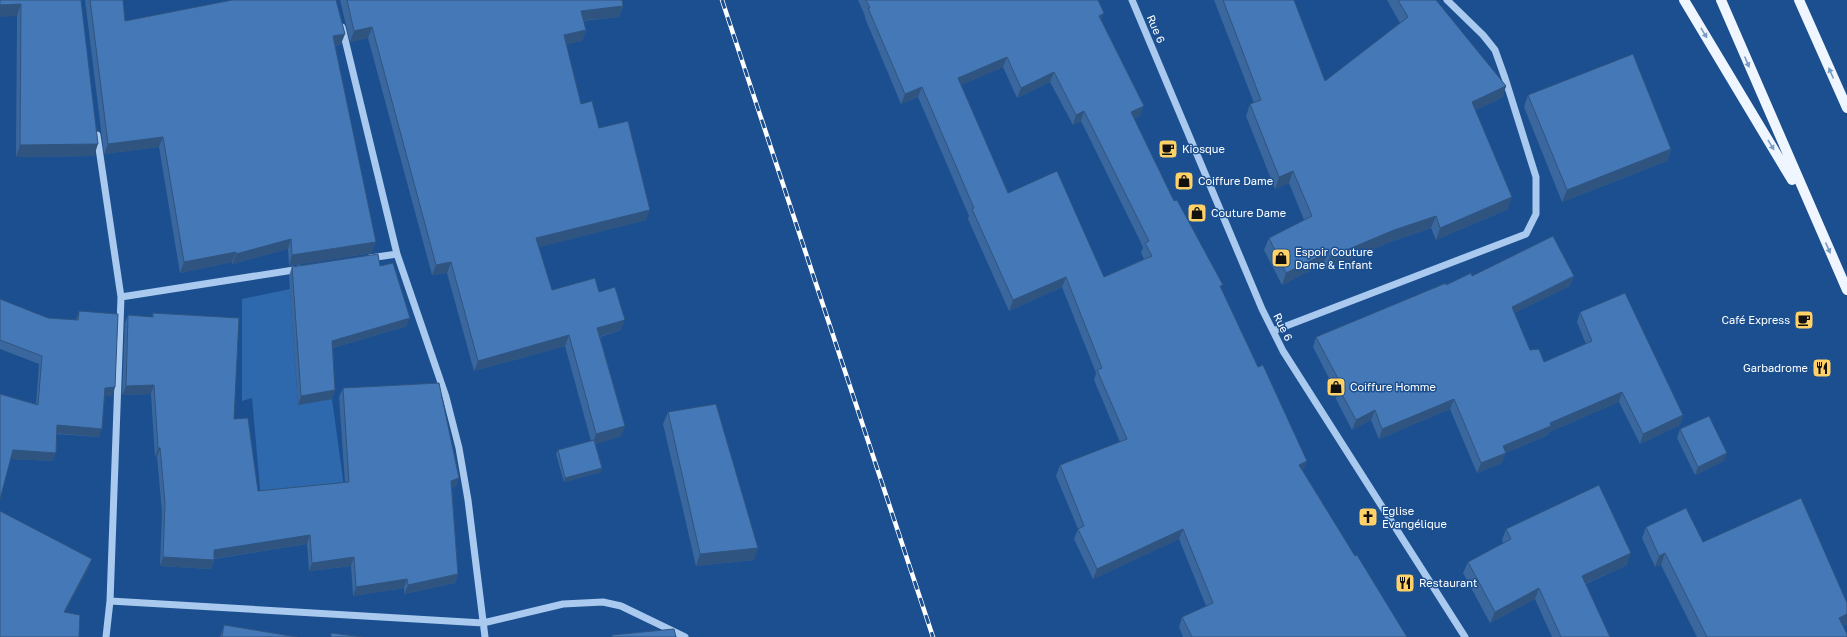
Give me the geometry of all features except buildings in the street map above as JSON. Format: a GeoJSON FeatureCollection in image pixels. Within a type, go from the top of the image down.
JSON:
{"type":"FeatureCollection","features":[{"type":"Feature","properties":{"kind":"main road"},"geometry":{"type":"LineString","coordinates":[[1684,0],[1812,212]]}},
{"type":"Feature","properties":{"kind":"main road"},"geometry":{"type":"LineString","coordinates":[[1721,0],[1847,290]]}},
{"type":"Feature","properties":{"kind":"main road"},"geometry":{"type":"LineString","coordinates":[[1799,0],[1847,108]]}},
{"type":"Feature","properties":{"kind":"street","name":"Rue 6"},"geometry":{"type":"LineString","coordinates":[[1132,0],[1283,352],[1465,637]]}},
{"type":"Feature","properties":{"kind":"street"},"geometry":{"type":"LineString","coordinates":[[1273,331],[1526,234],[1536,214],[1536,177],[1505,78],[1495,50],[1483,35],[1447,0]]}},
{"type":"Feature","properties":{"kind":"street"},"geometry":{"type":"LineString","coordinates":[[341,23],[397,254],[446,397],[459,448],[468,500],[485,637]]}},
{"type":"Feature","properties":{"kind":"street"},"geometry":{"type":"LineString","coordinates":[[95,124],[121,297],[110,600],[106,637]]}},
{"type":"Feature","properties":{"kind":"street"},"geometry":{"type":"LineString","coordinates":[[366,259],[397,254]]}},
{"type":"Feature","properties":{"kind":"street"},"geometry":{"type":"LineString","coordinates":[[121,297],[310,267]]}},
{"type":"Feature","properties":{"kind":"street"},"geometry":{"type":"LineString","coordinates":[[110,600],[483,623],[563,604],[603,602],[621,606],[685,637]]}},
{"type":"Feature","properties":{"kind":"shaded area"},"geometry":{"type":"Polygon","coordinates":[[[290,289],[298,405],[332,399],[345,494],[261,500],[252,398],[242,401],[242,299],[290,289]]]}},
{"type":"Feature","properties":{"kind":"railway"},"geometry":{"type":"LineString","coordinates":[[722,0],[933,637]]}},
{"type":"Feature","properties":{"kind":"place","name":"Kiosque"},"geometry":{"type":"Point","coordinates":[1168,149]}},
{"type":"Feature","properties":{"kind":"place","name":"Coiffure Dame"},"geometry":{"type":"Point","coordinates":[1184,181]}},
{"type":"Feature","properties":{"kind":"place","name":"Couture Dame"},"geometry":{"type":"Point","coordinates":[1197,213]}},
{"type":"Feature","properties":{"kind":"place","name":"Espoir Couture Dame & Enfant"},"geometry":{"type":"Point","coordinates":[1281,258]}},
{"type":"Feature","properties":{"kind":"place","name":"Café Express"},"geometry":{"type":"Point","coordinates":[1804,320]}},
{"type":"Feature","properties":{"kind":"place","name":"Garbadrome"},"geometry":{"type":"Point","coordinates":[1822,368]}},
{"type":"Feature","properties":{"kind":"place","name":"Coiffure Homme"},"geometry":{"type":"Point","coordinates":[1336,387]}},
{"type":"Feature","properties":{"kind":"place","name":"Eglise Evangélique"},"geometry":{"type":"Point","coordinates":[1368,517]}},
{"type":"Feature","properties":{"kind":"place","name":"Restaurant"},"geometry":{"type":"Point","coordinates":[1405,583]}}]}
